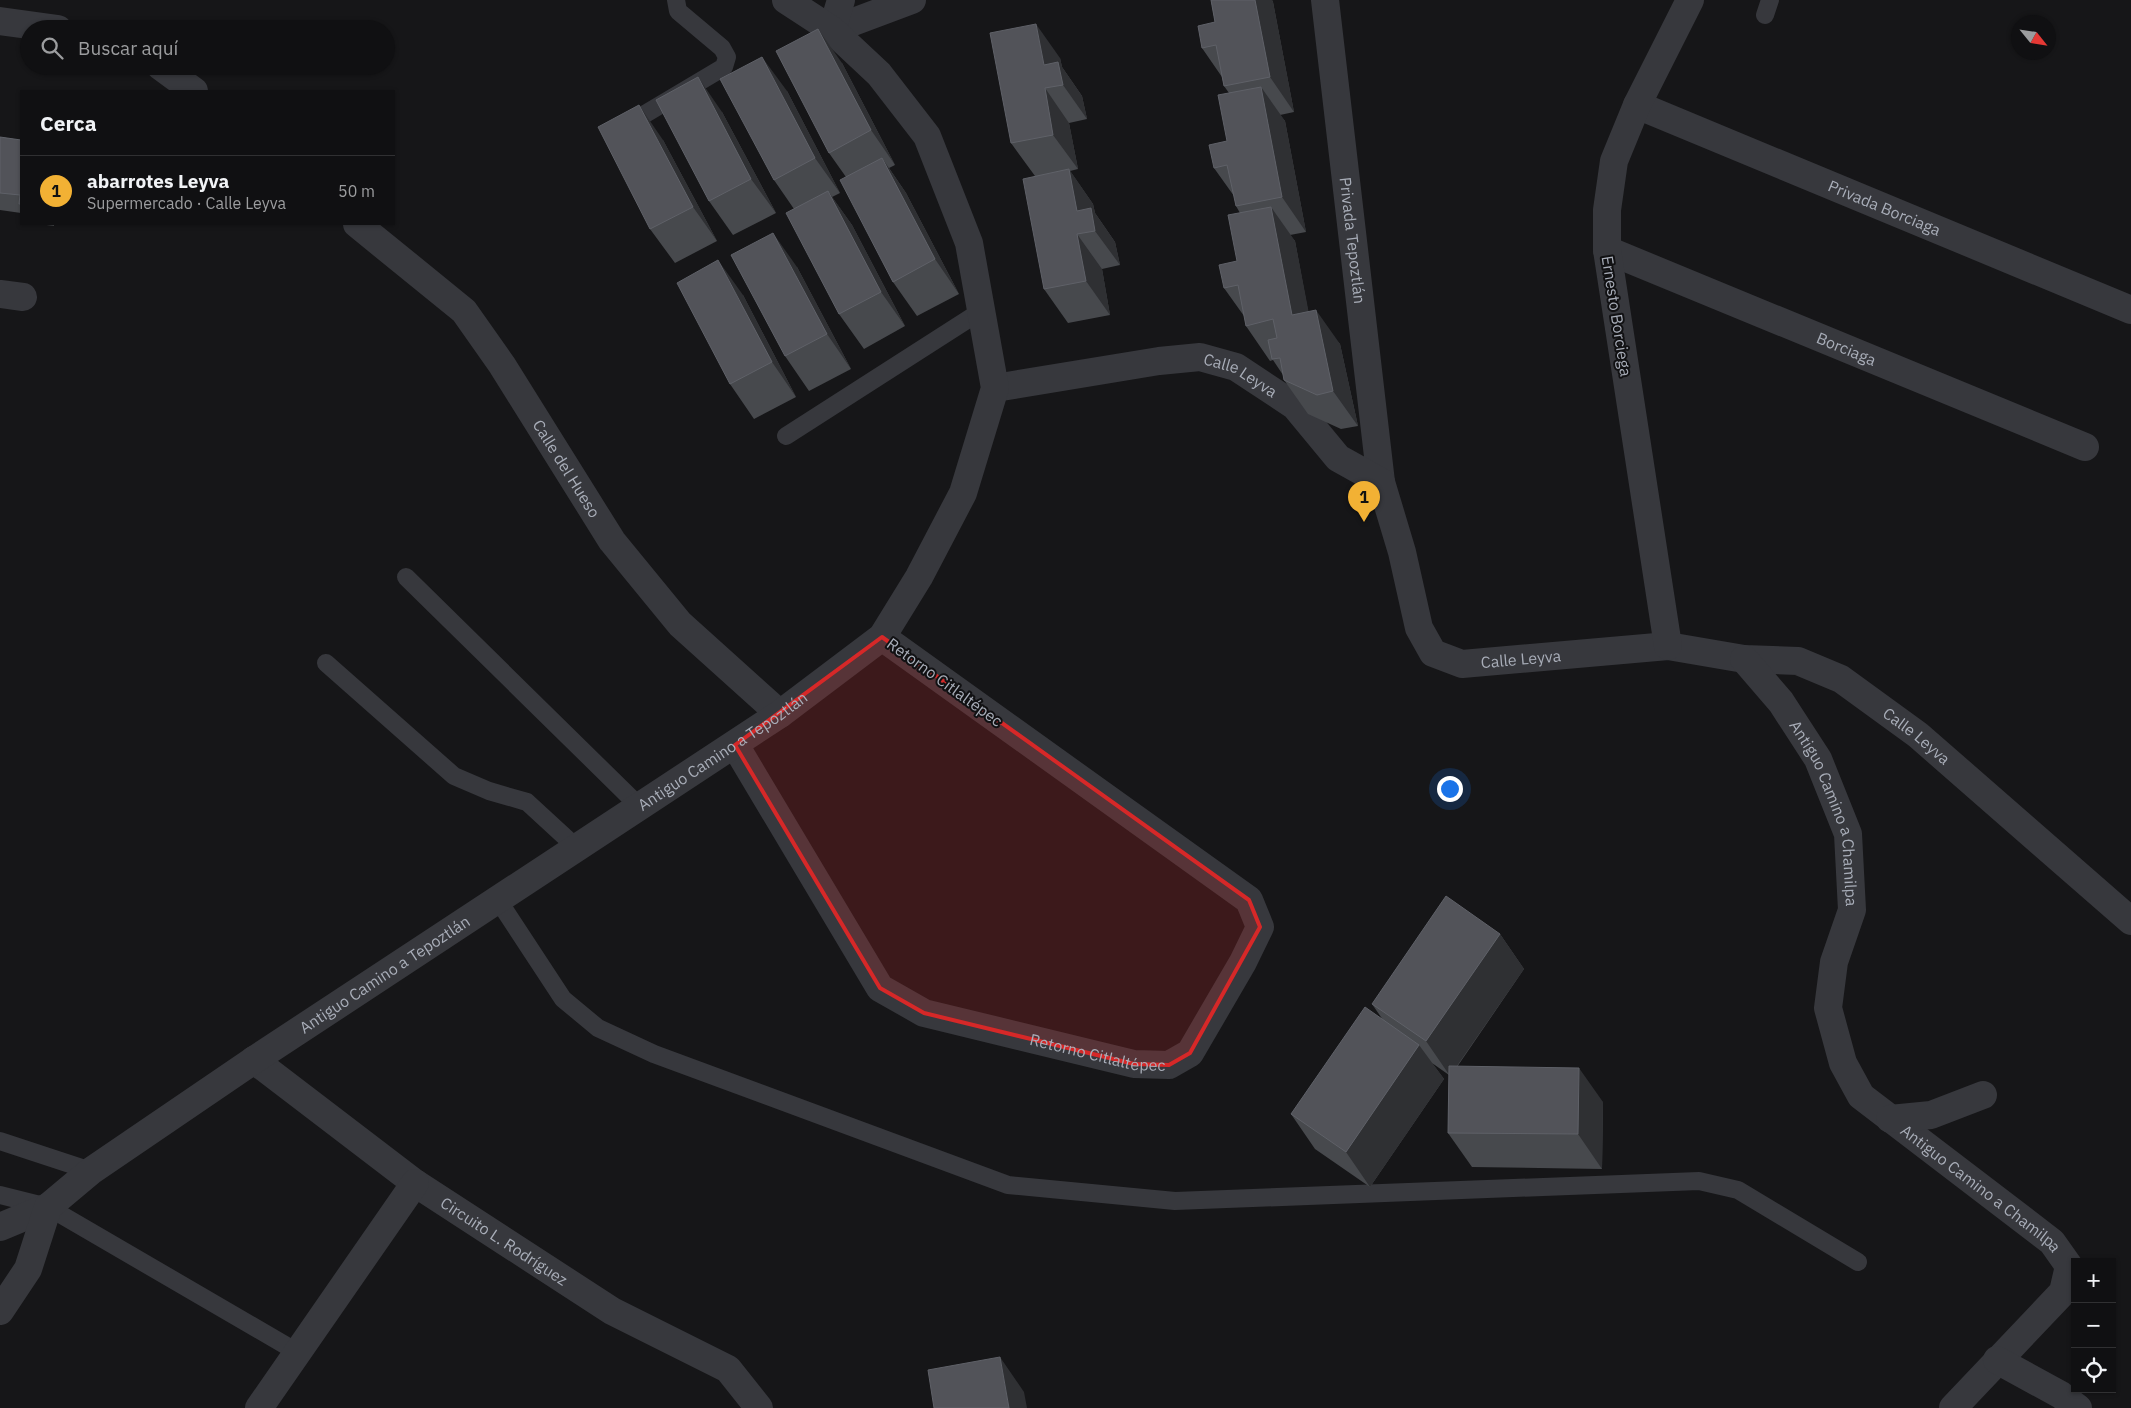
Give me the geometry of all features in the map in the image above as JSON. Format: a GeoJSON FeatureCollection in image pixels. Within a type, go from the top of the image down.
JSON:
{"type":"FeatureCollection","features":[{"type":"Feature","properties":{"kind":"street","name":"Antiguo Camino a Tepoztlán"},"geometry":{"type":"LineString","coordinates":[[48,1207],[90,1171],[254,1060],[780,714],[882,637],[919,578],[963,493],[995,388],[969,243],[927,136],[880,74],[832,30],[786,0]]}},
{"type":"Feature","properties":{"kind":"street"},"geometry":{"type":"LineString","coordinates":[[832,30],[841,0]]}},
{"type":"Feature","properties":{"kind":"street"},"geometry":{"type":"LineString","coordinates":[[832,30],[912,0]]}},
{"type":"Feature","properties":{"kind":"street","name":"Privada Tepoztlán"},"geometry":{"type":"LineString","coordinates":[[1325,0],[1381,482]]}},
{"type":"Feature","properties":{"kind":"street","name":"Ernesto Borciega"},"geometry":{"type":"LineString","coordinates":[[1668,646],[1607,250],[1606,210],[1614,161],[1637,105],[1690,0]]}},
{"type":"Feature","properties":{"kind":"street"},"geometry":{"type":"LineString","coordinates":[[0,21],[20,24]]}},
{"type":"Feature","properties":{"kind":"street"},"geometry":{"type":"LineString","coordinates":[[172,75],[193,90]]}},
{"type":"Feature","properties":{"kind":"street","name":"Privada Borciaga"},"geometry":{"type":"LineString","coordinates":[[1637,105],[2131,310]]}},
{"type":"Feature","properties":{"kind":"street","name":"Calle del Hueso"},"geometry":{"type":"LineString","coordinates":[[358,225],[464,311],[502,365],[612,541],[680,624],[780,714]]}},
{"type":"Feature","properties":{"kind":"street","name":"Borciaga"},"geometry":{"type":"LineString","coordinates":[[1607,250],[2086,447]]}},
{"type":"Feature","properties":{"kind":"street","name":"Calle Leyva"},"geometry":{"type":"LineString","coordinates":[[995,388],[1159,361],[1200,357],[1236,367],[1295,406],[1338,458],[1381,482],[1402,552],[1419,628],[1433,653],[1462,664],[1668,646],[1744,659],[1798,661],[1841,679],[1918,735],[2131,921]]}},
{"type":"Feature","properties":{"kind":"street","name":"Retorno Citlaltépec"},"geometry":{"type":"LineString","coordinates":[[735,744],[880,988],[924,1013],[1134,1064],[1169,1065],[1190,1053],[1243,962],[1260,927],[1249,900],[882,637]]}},
{"type":"Feature","properties":{"kind":"street","name":"Antiguo Camino a Chamilpa"},"geometry":{"type":"LineString","coordinates":[[1744,659],[1781,702],[1818,759],[1848,834],[1852,910],[1834,962],[1828,1008],[1843,1064],[1861,1096],[2052,1242],[2068,1266],[2063,1292],[1997,1360]]}},
{"type":"Feature","properties":{"kind":"street","name":"Circuito L. Rodríguez"},"geometry":{"type":"LineString","coordinates":[[254,1060],[415,1183],[612,1311],[728,1369],[759,1408]]}},
{"type":"Feature","properties":{"kind":"street"},"geometry":{"type":"LineString","coordinates":[[1890,1119],[1931,1115],[1983,1094]]}},
{"type":"Feature","properties":{"kind":"street"},"geometry":{"type":"LineString","coordinates":[[259,1408],[415,1183]]}},
{"type":"Feature","properties":{"kind":"street"},"geometry":{"type":"LineString","coordinates":[[0,1227],[48,1207]]}},
{"type":"Feature","properties":{"kind":"street"},"geometry":{"type":"LineString","coordinates":[[0,1311],[28,1269],[48,1207]]}},
{"type":"Feature","properties":{"kind":"street"},"geometry":{"type":"LineString","coordinates":[[1953,1408],[1997,1360],[2061,1395],[2078,1408]]}},
{"type":"Feature","properties":{"kind":"lane"},"geometry":{"type":"LineString","coordinates":[[635,120],[724,67],[727,57],[722,48],[678,11],[676,0]]}},
{"type":"Feature","properties":{"kind":"lane"},"geometry":{"type":"LineString","coordinates":[[786,436],[982,311]]}},
{"type":"Feature","properties":{"kind":"lane"},"geometry":{"type":"LineString","coordinates":[[406,578],[640,807]]}},
{"type":"Feature","properties":{"kind":"lane"},"geometry":{"type":"LineString","coordinates":[[326,663],[454,776],[489,791],[528,802],[577,848]]}},
{"type":"Feature","properties":{"kind":"lane"},"geometry":{"type":"LineString","coordinates":[[498,900],[563,999],[598,1028],[654,1054],[1008,1185],[1175,1201],[1699,1181],[1738,1190],[1858,1262]]}},
{"type":"Feature","properties":{"kind":"lane"},"geometry":{"type":"LineString","coordinates":[[0,1141],[90,1171]]}},
{"type":"Feature","properties":{"kind":"lane"},"geometry":{"type":"LineString","coordinates":[[0,1195],[48,1207],[297,1352]]}},
{"type":"Feature","properties":{"kind":"highlighted area"},"geometry":{"type":"Polygon","coordinates":[[[882,637],[1249,900],[1260,927],[1190,1053],[1169,1065],[1134,1064],[924,1013],[880,988],[735,745],[882,637]]]}},
{"type":"Feature","properties":{"kind":"building"},"geometry":{"type":"Polygon","coordinates":[[[1211,0],[1255,0],[1270,77],[1224,86],[1216,45],[1202,48],[1198,26],[1215,22],[1211,0]]]}},
{"type":"Feature","properties":{"kind":"building"},"geometry":{"type":"Polygon","coordinates":[[[1036,24],[1044,65],[1058,62],[1063,85],[1045,88],[1053,135],[1011,143],[990,33],[1036,24]]]}},
{"type":"Feature","properties":{"kind":"building"},"geometry":{"type":"Polygon","coordinates":[[[818,29],[871,130],[829,153],[776,51],[818,29]]]}},
{"type":"Feature","properties":{"kind":"building"},"geometry":{"type":"Polygon","coordinates":[[[762,57],[815,158],[774,180],[720,79],[762,57]]]}},
{"type":"Feature","properties":{"kind":"building"},"geometry":{"type":"Polygon","coordinates":[[[698,77],[751,179],[709,201],[656,100],[698,77]]]}},
{"type":"Feature","properties":{"kind":"building"},"geometry":{"type":"Polygon","coordinates":[[[1261,87],[1282,197],[1236,206],[1227,165],[1214,168],[1209,145],[1227,141],[1218,95],[1261,87]]]}},
{"type":"Feature","properties":{"kind":"building"},"geometry":{"type":"Polygon","coordinates":[[[639,105],[693,207],[650,229],[598,127],[639,105]]]}},
{"type":"Feature","properties":{"kind":"building"},"geometry":{"type":"Polygon","coordinates":[[[0,137],[20,140],[20,195],[0,193],[0,137]]]}},
{"type":"Feature","properties":{"kind":"building"},"geometry":{"type":"Polygon","coordinates":[[[882,158],[935,259],[893,282],[840,180],[882,158]]]}},
{"type":"Feature","properties":{"kind":"building"},"geometry":{"type":"Polygon","coordinates":[[[1069,169],[1077,211],[1091,208],[1095,231],[1077,234],[1086,281],[1044,289],[1023,179],[1069,169]]]}},
{"type":"Feature","properties":{"kind":"building"},"geometry":{"type":"Polygon","coordinates":[[[828,191],[881,292],[839,314],[786,213],[828,191]]]}},
{"type":"Feature","properties":{"kind":"building"},"geometry":{"type":"Polygon","coordinates":[[[1271,207],[1292,315],[1316,310],[1333,391],[1317,395],[1284,380],[1280,358],[1272,359],[1268,340],[1277,338],[1273,319],[1246,326],[1238,285],[1224,288],[1219,265],[1237,261],[1228,215],[1271,207]]]}},
{"type":"Feature","properties":{"kind":"building"},"geometry":{"type":"Polygon","coordinates":[[[773,233],[827,334],[785,356],[731,255],[773,233]]]}},
{"type":"Feature","properties":{"kind":"building"},"geometry":{"type":"Polygon","coordinates":[[[718,260],[772,362],[730,384],[677,283],[718,260]]]}},
{"type":"Feature","properties":{"kind":"building"},"geometry":{"type":"Polygon","coordinates":[[[1446,896],[1500,934],[1426,1041],[1372,1004],[1446,896]]]}},
{"type":"Feature","properties":{"kind":"building"},"geometry":{"type":"Polygon","coordinates":[[[1365,1007],[1419,1045],[1346,1152],[1291,1114],[1365,1007]]]}},
{"type":"Feature","properties":{"kind":"building"},"geometry":{"type":"Polygon","coordinates":[[[1449,1066],[1579,1068],[1578,1134],[1448,1133],[1449,1066]]]}},
{"type":"Feature","properties":{"kind":"building"},"geometry":{"type":"Polygon","coordinates":[[[1000,1357],[1009,1408],[934,1408],[928,1370],[1000,1357]]]}},
{"type":"Feature","properties":{"kind":"place","name":"abarrotes Leyva"},"geometry":{"type":"Point","coordinates":[1364,522]}}]}
